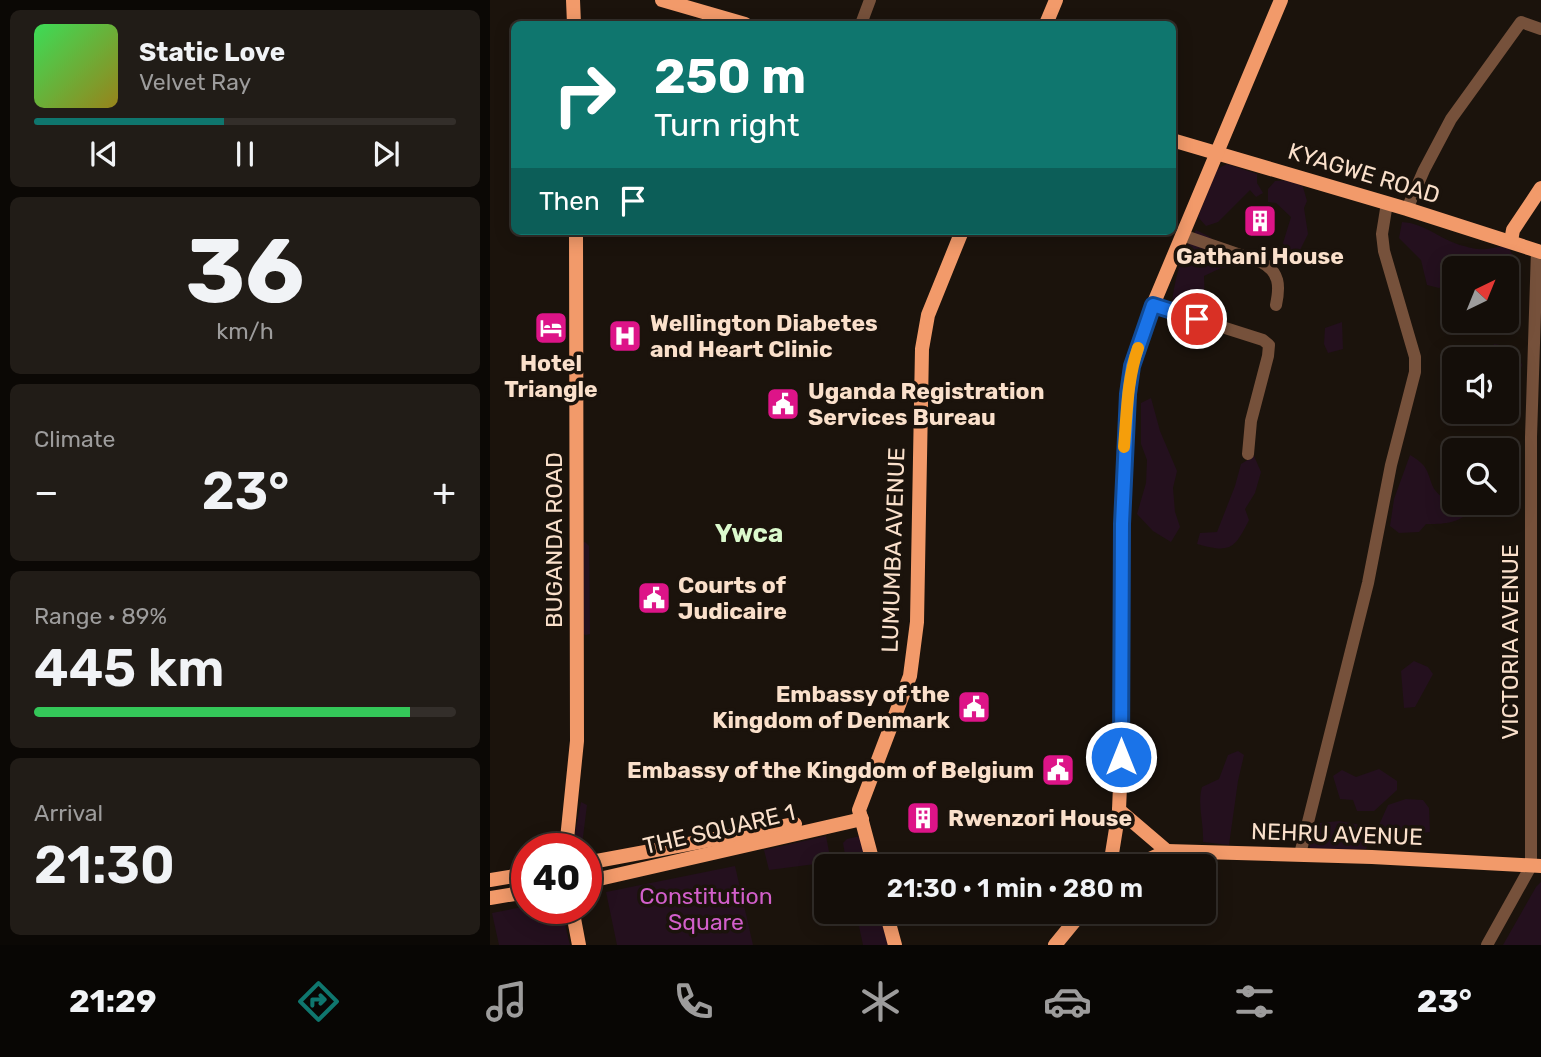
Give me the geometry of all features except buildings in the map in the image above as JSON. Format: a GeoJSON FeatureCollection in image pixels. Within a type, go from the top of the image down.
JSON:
{"type":"FeatureCollection","features":[{"type":"Feature","properties":{"kind":"main road"},"geometry":{"type":"LineString","coordinates":[[573,0],[573,21]]}},
{"type":"Feature","properties":{"kind":"main road"},"geometry":{"type":"LineString","coordinates":[[662,0],[735,21]]}},
{"type":"Feature","properties":{"kind":"main road"},"geometry":{"type":"LineString","coordinates":[[1047,21],[1056,0]]}},
{"type":"Feature","properties":{"kind":"main road"},"geometry":{"type":"LineString","coordinates":[[1112,854],[1119,810],[1121,762],[1124,455],[1132,366],[1153,305],[1281,0]]}},
{"type":"Feature","properties":{"kind":"main road","name":"KYAGWE ROAD"},"geometry":{"type":"LineString","coordinates":[[1176,142],[1407,209],[1539,251]]}},
{"type":"Feature","properties":{"kind":"main road"},"geometry":{"type":"LineString","coordinates":[[1511,241],[1513,230],[1541,188]]}},
{"type":"Feature","properties":{"kind":"main road","name":"BUGANDA ROAD"},"geometry":{"type":"LineString","coordinates":[[568,833],[577,741],[576,235]]}},
{"type":"Feature","properties":{"kind":"main road","name":"LUMUMBA AVENUE"},"geometry":{"type":"LineString","coordinates":[[860,815],[910,676],[917,622],[922,349],[928,315],[960,235]]}},
{"type":"Feature","properties":{"kind":"main road"},"geometry":{"type":"LineString","coordinates":[[1119,810],[1167,851]]}},
{"type":"Feature","properties":{"kind":"main road"},"geometry":{"type":"LineString","coordinates":[[860,815],[871,854]]}},
{"type":"Feature","properties":{"kind":"main road","name":"THE SQUARE 1"},"geometry":{"type":"LineString","coordinates":[[602,860],[860,815]]}},
{"type":"Feature","properties":{"kind":"main road","name":"THE SQUARE 1"},"geometry":{"type":"LineString","coordinates":[[602,879],[860,815]]}},
{"type":"Feature","properties":{"kind":"main road","name":"NEHRU AVENUE"},"geometry":{"type":"LineString","coordinates":[[1160,854],[1167,851],[1300,854],[1536,866]]}},
{"type":"Feature","properties":{"kind":"main road"},"geometry":{"type":"LineString","coordinates":[[490,880],[511,877]]}},
{"type":"Feature","properties":{"kind":"main road"},"geometry":{"type":"LineString","coordinates":[[490,898],[511,895]]}},
{"type":"Feature","properties":{"kind":"main road"},"geometry":{"type":"LineString","coordinates":[[575,924],[579,945]]}},
{"type":"Feature","properties":{"kind":"main road"},"geometry":{"type":"LineString","coordinates":[[889,924],[895,945]]}},
{"type":"Feature","properties":{"kind":"main road"},"geometry":{"type":"LineString","coordinates":[[1055,945],[1072,924]]}},
{"type":"Feature","properties":{"kind":"street"},"geometry":{"type":"LineString","coordinates":[[862,21],[870,0]]}},
{"type":"Feature","properties":{"kind":"street"},"geometry":{"type":"LineString","coordinates":[[1407,209],[1451,119],[1521,22],[1541,30]]}},
{"type":"Feature","properties":{"kind":"street"},"geometry":{"type":"LineString","coordinates":[[1300,854],[1368,583],[1391,465],[1415,372],[1415,357],[1384,251],[1382,234],[1387,204]]}},
{"type":"Feature","properties":{"kind":"street"},"geometry":{"type":"LineString","coordinates":[[1182,235],[1272,267],[1278,277],[1276,305]]}},
{"type":"Feature","properties":{"kind":"street","name":"VICTORIA AVENUE"},"geometry":{"type":"LineString","coordinates":[[1536,866],[1531,438],[1539,251]]}},
{"type":"Feature","properties":{"kind":"street"},"geometry":{"type":"LineString","coordinates":[[1153,305],[1263,340],[1269,345],[1251,421],[1248,454]]}},
{"type":"Feature","properties":{"kind":"street"},"geometry":{"type":"LineString","coordinates":[[1487,945],[1536,866]]}},
{"type":"Feature","properties":{"kind":"green space"},"geometry":{"type":"Polygon","coordinates":[[[1227,164],[1257,174],[1257,183],[1263,193],[1256,197],[1250,190],[1218,222],[1206,226],[1198,217],[1217,169],[1227,164]]]}},
{"type":"Feature","properties":{"kind":"green space"},"geometry":{"type":"Polygon","coordinates":[[[1292,180],[1303,187],[1307,201],[1304,208],[1308,234],[1299,252],[1289,255],[1283,243],[1291,217],[1276,203],[1268,202],[1268,189],[1275,181],[1292,180]]]}},
{"type":"Feature","properties":{"kind":"green space"},"geometry":{"type":"Polygon","coordinates":[[[1402,222],[1410,223],[1456,244],[1484,249],[1508,247],[1513,256],[1442,256],[1442,287],[1439,288],[1427,285],[1421,260],[1399,238],[1402,222]]]}},
{"type":"Feature","properties":{"kind":"green space"},"geometry":{"type":"Polygon","coordinates":[[[1196,230],[1210,237],[1231,260],[1230,267],[1204,276],[1203,302],[1184,322],[1172,303],[1180,265],[1196,230]]]}},
{"type":"Feature","properties":{"kind":"green space"},"geometry":{"type":"Polygon","coordinates":[[[1342,322],[1343,349],[1328,353],[1324,344],[1325,328],[1342,322]]]}},
{"type":"Feature","properties":{"kind":"green space"},"geometry":{"type":"Polygon","coordinates":[[[1151,398],[1160,431],[1177,471],[1173,488],[1175,512],[1180,527],[1171,542],[1153,531],[1137,514],[1146,483],[1147,460],[1141,444],[1141,403],[1151,398]]]}},
{"type":"Feature","properties":{"kind":"green space"},"geometry":{"type":"Polygon","coordinates":[[[1410,455],[1424,466],[1434,488],[1442,497],[1442,515],[1465,515],[1449,523],[1426,524],[1419,532],[1399,533],[1390,526],[1394,499],[1410,455]]]}},
{"type":"Feature","properties":{"kind":"green space"},"geometry":{"type":"Polygon","coordinates":[[[1254,456],[1261,472],[1255,493],[1245,509],[1249,520],[1239,538],[1230,547],[1224,548],[1197,544],[1200,533],[1217,532],[1241,464],[1254,456]]]}},
{"type":"Feature","properties":{"kind":"green space"},"geometry":{"type":"Polygon","coordinates":[[[585,542],[589,546],[590,634],[586,635],[582,634],[581,543],[585,542]]]}},
{"type":"Feature","properties":{"kind":"green space"},"geometry":{"type":"Polygon","coordinates":[[[1414,661],[1428,667],[1433,674],[1415,707],[1404,708],[1401,671],[1414,661]]]}},
{"type":"Feature","properties":{"kind":"green space"},"geometry":{"type":"Polygon","coordinates":[[[1238,751],[1244,755],[1229,845],[1203,842],[1200,801],[1202,787],[1219,779],[1228,755],[1238,751]]]}},
{"type":"Feature","properties":{"kind":"green space"},"geometry":{"type":"Polygon","coordinates":[[[1379,769],[1397,781],[1397,790],[1374,811],[1357,811],[1353,800],[1340,799],[1333,776],[1342,770],[1356,777],[1379,769]]]}},
{"type":"Feature","properties":{"kind":"green space"},"geometry":{"type":"Polygon","coordinates":[[[1406,799],[1423,800],[1429,808],[1430,832],[1420,833],[1410,827],[1390,833],[1379,825],[1388,805],[1406,799]]]}},
{"type":"Feature","properties":{"kind":"green space"},"geometry":{"type":"Polygon","coordinates":[[[581,802],[587,805],[584,833],[575,833],[581,802]]]}},
{"type":"Feature","properties":{"kind":"green space"},"geometry":{"type":"Polygon","coordinates":[[[1339,821],[1367,826],[1370,840],[1366,849],[1311,851],[1306,834],[1320,823],[1339,821]]]}},
{"type":"Feature","properties":{"kind":"green space"},"geometry":{"type":"Polygon","coordinates":[[[826,836],[829,854],[814,854],[814,864],[769,870],[764,850],[826,836]]]}},
{"type":"Feature","properties":{"kind":"green space"},"geometry":{"type":"Polygon","coordinates":[[[860,836],[865,854],[845,854],[843,843],[847,839],[860,836]]]}},
{"type":"Feature","properties":{"kind":"green space","name":"Constitution Square"},"geometry":{"type":"Polygon","coordinates":[[[735,866],[753,945],[617,945],[606,892],[735,866]]]}},
{"type":"Feature","properties":{"kind":"green space"},"geometry":{"type":"Polygon","coordinates":[[[1541,882],[1541,945],[1503,945],[1536,887],[1541,882]]]}},
{"type":"Feature","properties":{"kind":"green space"},"geometry":{"type":"Polygon","coordinates":[[[511,909],[511,924],[565,924],[570,945],[499,945],[492,913],[511,909]]]}},
{"type":"Feature","properties":{"kind":"green space"},"geometry":{"type":"Polygon","coordinates":[[[859,924],[882,924],[888,945],[863,945],[859,924]]]}},
{"type":"Feature","properties":{"kind":"slow traffic"},"geometry":{"type":"LineString","coordinates":[[1124,447],[1128,394],[1138,348]]}},
{"type":"Feature","properties":{"kind":"place","name":"Gathani House"},"geometry":{"type":"Point","coordinates":[1260,221]}},
{"type":"Feature","properties":{"kind":"place","name":"Hotel Triangle"},"geometry":{"type":"Point","coordinates":[551,328]}},
{"type":"Feature","properties":{"kind":"place","name":"Wellington Diabetes and Heart Clinic"},"geometry":{"type":"Point","coordinates":[625,336]}},
{"type":"Feature","properties":{"kind":"place","name":"Uganda Registration Services Bureau"},"geometry":{"type":"Point","coordinates":[783,404]}},
{"type":"Feature","properties":{"kind":"place","name":"Courts of Judicaire"},"geometry":{"type":"Point","coordinates":[654,598]}},
{"type":"Feature","properties":{"kind":"place","name":"Embassy of the Kingdom of Denmark"},"geometry":{"type":"Point","coordinates":[974,707]}},
{"type":"Feature","properties":{"kind":"place","name":"Embassy of the Kingdom of Belgium"},"geometry":{"type":"Point","coordinates":[1058,770]}},
{"type":"Feature","properties":{"kind":"place","name":"Rwenzori House"},"geometry":{"type":"Point","coordinates":[923,818]}},
{"type":"Feature","properties":{"kind":"district","name":"Ywca"},"geometry":{"type":"Point","coordinates":[749,533]}},
{"type":"Feature","properties":{"kind":"route"},"geometry":{"type":"LineString","coordinates":[[1121,757],[1122,524],[1124,455],[1132,366],[1153,305],[1197,319]]}}]}
